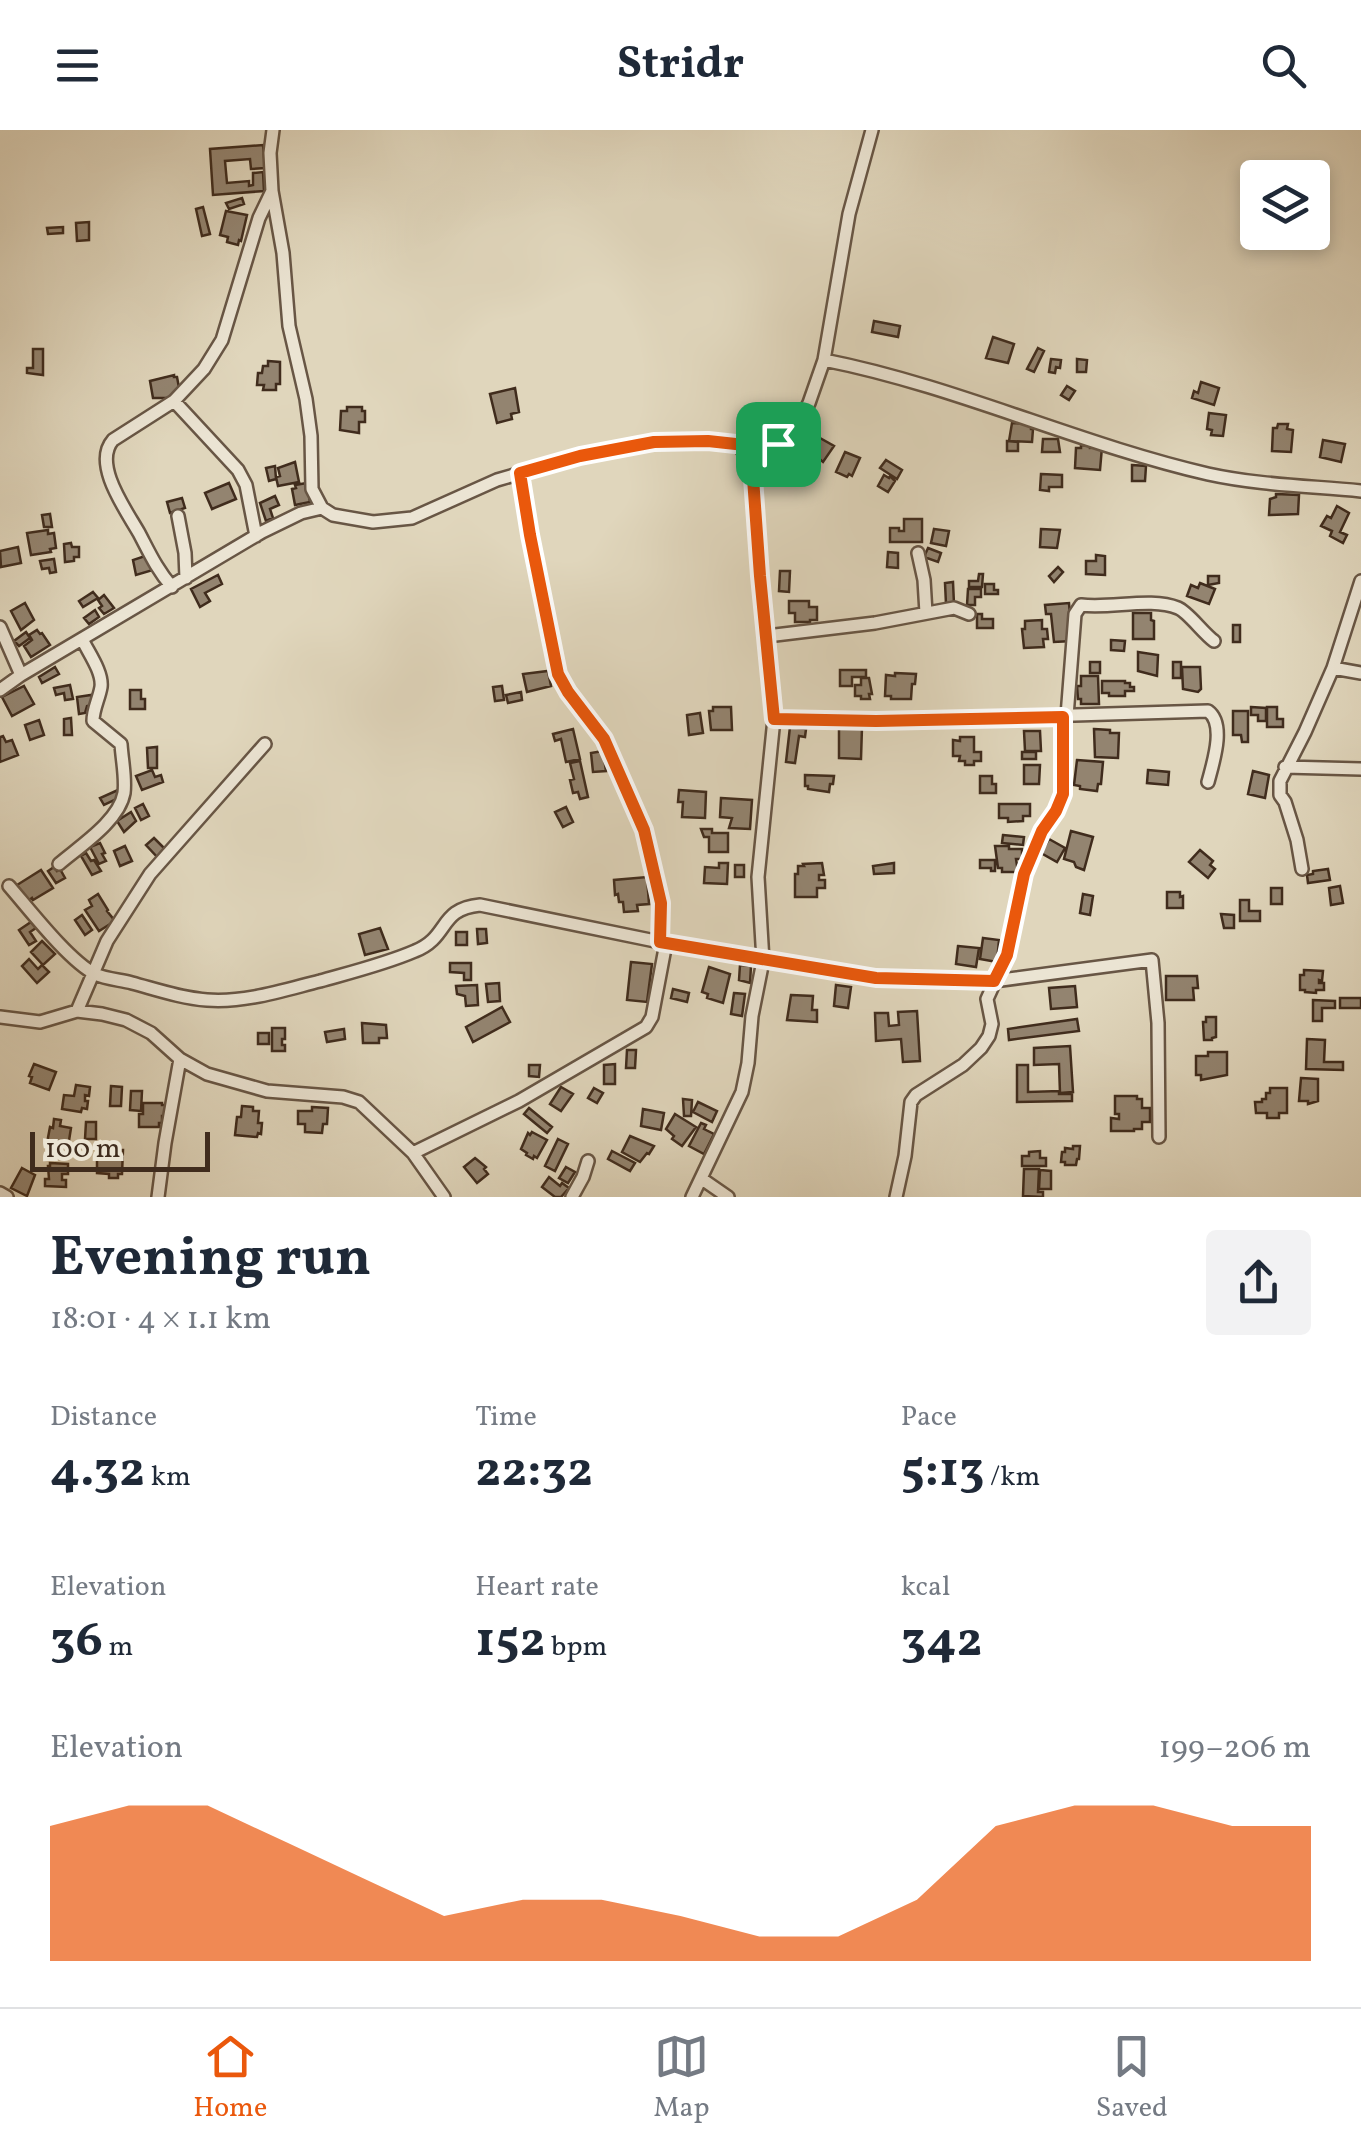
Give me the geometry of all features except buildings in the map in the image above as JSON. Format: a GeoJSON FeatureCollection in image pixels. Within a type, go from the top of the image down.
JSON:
{"type":"FeatureCollection","features":[{"type":"Feature","properties":{"kind":"street"},"geometry":{"type":"LineString","coordinates":[[273,130],[272,190],[283,252],[289,326],[308,417],[312,489],[322,508],[341,518],[373,522],[412,518],[498,480],[580,456],[654,442],[778,444]]}},
{"type":"Feature","properties":{"kind":"street"},"geometry":{"type":"LineString","coordinates":[[752,464],[792,434],[809,402],[824,360],[849,214],[872,130]]}},
{"type":"Feature","properties":{"kind":"street"},"geometry":{"type":"LineString","coordinates":[[172,586],[154,563],[120,503],[105,456],[107,446],[174,401],[204,369],[222,340],[259,218],[272,190]]}},
{"type":"Feature","properties":{"kind":"street"},"geometry":{"type":"LineString","coordinates":[[824,360],[922,383],[1089,440],[1211,474],[1361,491]]}},
{"type":"Feature","properties":{"kind":"street"},"geometry":{"type":"LineString","coordinates":[[174,401],[238,470],[246,485],[256,536]]}},
{"type":"Feature","properties":{"kind":"street"},"geometry":{"type":"LineString","coordinates":[[692,1197],[742,1092],[763,960],[758,877],[774,719],[752,464],[737,444]]}},
{"type":"Feature","properties":{"kind":"street"},"geometry":{"type":"LineString","coordinates":[[413,1152],[519,1101],[646,1027],[652,1017],[663,942],[661,903],[644,830],[604,739],[558,674],[520,473]]}},
{"type":"Feature","properties":{"kind":"street"},"geometry":{"type":"LineString","coordinates":[[0,690],[256,536],[301,513],[322,508]]}},
{"type":"Feature","properties":{"kind":"street"},"geometry":{"type":"LineString","coordinates":[[178,516],[186,553],[186,578]]}},
{"type":"Feature","properties":{"kind":"street"},"geometry":{"type":"LineString","coordinates":[[918,553],[926,613]]}},
{"type":"Feature","properties":{"kind":"street"},"geometry":{"type":"LineString","coordinates":[[1302,869],[1297,840],[1280,794],[1280,781],[1333,668],[1361,581]]}},
{"type":"Feature","properties":{"kind":"street"},"geometry":{"type":"LineString","coordinates":[[896,1197],[911,1102],[963,1065],[989,1036],[992,1024],[987,999],[1007,955],[1024,874],[1063,794],[1065,716],[1075,614],[1081,605],[1179,608],[1214,641]]}},
{"type":"Feature","properties":{"kind":"street"},"geometry":{"type":"LineString","coordinates":[[767,636],[954,608],[969,614]]}},
{"type":"Feature","properties":{"kind":"street"},"geometry":{"type":"LineString","coordinates":[[0,627],[21,674]]}},
{"type":"Feature","properties":{"kind":"street"},"geometry":{"type":"LineString","coordinates":[[60,864],[119,809],[124,790],[121,744],[93,721],[101,679],[82,639]]}},
{"type":"Feature","properties":{"kind":"street"},"geometry":{"type":"LineString","coordinates":[[1333,668],[1361,674]]}},
{"type":"Feature","properties":{"kind":"street"},"geometry":{"type":"LineString","coordinates":[[774,719],[876,721],[1213,713],[1216,751],[1208,782]]}},
{"type":"Feature","properties":{"kind":"street"},"geometry":{"type":"LineString","coordinates":[[77,1011],[107,942],[150,874],[265,744]]}},
{"type":"Feature","properties":{"kind":"street"},"geometry":{"type":"LineString","coordinates":[[1286,767],[1361,769]]}},
{"type":"Feature","properties":{"kind":"street"},"geometry":{"type":"LineString","coordinates":[[9,886],[51,935],[94,973],[178,997],[212,1000],[249,998],[406,956],[437,937],[453,912],[480,904],[663,942],[876,978],[994,981],[1152,960],[1158,1023],[1159,1136]]}},
{"type":"Feature","properties":{"kind":"street"},"geometry":{"type":"LineString","coordinates":[[0,1017],[40,1022],[77,1011],[126,1020],[152,1033],[180,1059],[207,1074],[267,1092],[359,1102],[413,1152],[444,1197]]}},
{"type":"Feature","properties":{"kind":"street"},"geometry":{"type":"LineString","coordinates":[[158,1197],[180,1059]]}},
{"type":"Feature","properties":{"kind":"street"},"geometry":{"type":"LineString","coordinates":[[572,1197],[588,1161]]}},
{"type":"Feature","properties":{"kind":"street"},"geometry":{"type":"LineString","coordinates":[[702,1178],[728,1197]]}},
{"type":"Feature","properties":{"kind":"street"},"geometry":{"type":"LineString","coordinates":[[0,1193],[8,1197]]}},
{"type":"Feature","properties":{"kind":"route"},"geometry":{"type":"LineString","coordinates":[[654,442],[778,444],[752,464],[774,719],[1063,717],[1063,794],[1024,874],[1007,955],[994,981],[876,978],[660,942],[661,903],[644,830],[604,739],[558,674],[520,473],[580,456],[654,442]]}}]}
